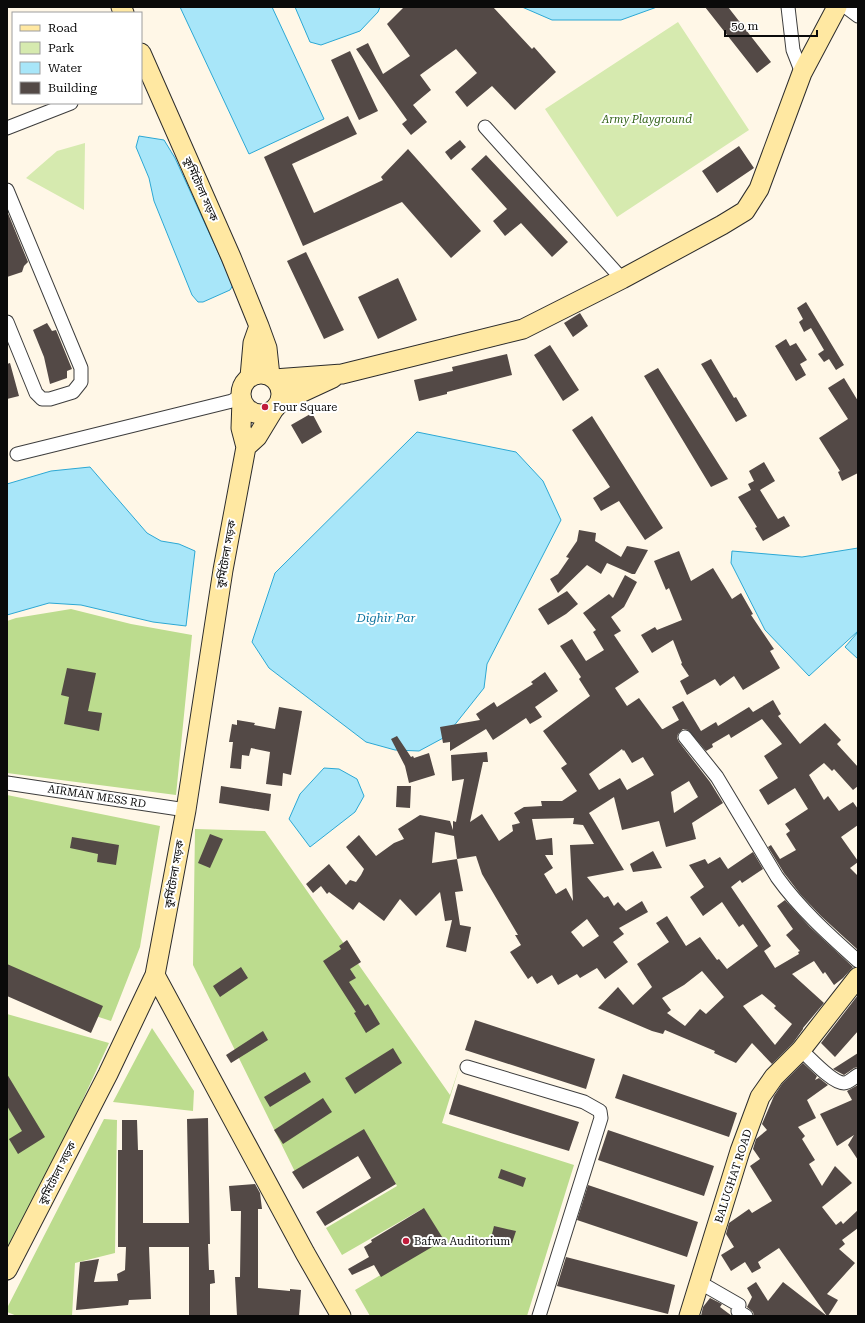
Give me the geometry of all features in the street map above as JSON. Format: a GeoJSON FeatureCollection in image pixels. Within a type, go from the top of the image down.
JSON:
{"type":"FeatureCollection","features":[{"type":"Feature","properties":{"kind":"street"},"geometry":{"type":"LineString","coordinates":[[788,7],[793,50],[802,73]]}},
{"type":"Feature","properties":{"kind":"street"},"geometry":{"type":"LineString","coordinates":[[272,377],[280,389],[281,396],[257,437],[246,446],[241,428],[241,398],[242,387],[246,379],[250,377],[261,374],[272,377],[342,374],[523,329],[622,279],[745,211],[759,189],[802,73],[837,7]]}},
{"type":"Feature","properties":{"kind":"street"},"geometry":{"type":"LineString","coordinates":[[846,7],[858,16]]}},
{"type":"Feature","properties":{"kind":"street","name":"কুর্মিটোলা সড়ক"},"geometry":{"type":"LineString","coordinates":[[142,58],[145,74],[228,250],[259,326],[267,348],[272,377]]}},
{"type":"Feature","properties":{"kind":"street"},"geometry":{"type":"LineString","coordinates":[[7,128],[68,104]]}},
{"type":"Feature","properties":{"kind":"street"},"geometry":{"type":"LineString","coordinates":[[485,127],[622,279]]}},
{"type":"Feature","properties":{"kind":"street"},"geometry":{"type":"LineString","coordinates":[[7,190],[81,368],[81,382],[72,392],[50,399],[42,399],[36,393],[7,322]]}},
{"type":"Feature","properties":{"kind":"street"},"geometry":{"type":"LineString","coordinates":[[250,377],[253,343],[259,326]]}},
{"type":"Feature","properties":{"kind":"street"},"geometry":{"type":"LineString","coordinates":[[241,398],[246,407],[252,412],[259,414],[267,413],[276,406],[342,374]]}},
{"type":"Feature","properties":{"kind":"street"},"geometry":{"type":"LineString","coordinates":[[17,454],[241,398]]}},
{"type":"Feature","properties":{"kind":"street","name":"কুর্মিটোলা সড়ক"},"geometry":{"type":"LineString","coordinates":[[7,1270],[108,1074],[143,1004],[155,976],[186,810],[223,570],[246,446]]}},
{"type":"Feature","properties":{"kind":"street"},"geometry":{"type":"LineString","coordinates":[[685,737],[717,777],[786,890],[813,920],[858,961]]}},
{"type":"Feature","properties":{"kind":"street","name":"AIRMAN MESS RD"},"geometry":{"type":"LineString","coordinates":[[7,783],[186,810]]}},
{"type":"Feature","properties":{"kind":"street"},"geometry":{"type":"LineString","coordinates":[[155,976],[340,1316]]}},
{"type":"Feature","properties":{"kind":"street","name":"BALUGHAT ROAD"},"geometry":{"type":"LineString","coordinates":[[689,1316],[740,1151],[760,1097],[774,1077],[801,1050],[858,977]]}},
{"type":"Feature","properties":{"kind":"street"},"geometry":{"type":"LineString","coordinates":[[801,1050],[826,1073],[843,1083],[848,1082],[858,1075]]}},
{"type":"Feature","properties":{"kind":"street"},"geometry":{"type":"LineString","coordinates":[[467,1067],[584,1102],[600,1111],[601,1118],[539,1316]]}},
{"type":"Feature","properties":{"kind":"street"},"geometry":{"type":"LineString","coordinates":[[699,1282],[739,1306],[738,1311],[746,1316]]}},
{"type":"Feature","properties":{"kind":"green space","name":"Army Playground"},"geometry":{"type":"Polygon","coordinates":[[[678,22],[749,130],[617,217],[545,109],[678,22]]]}},
{"type":"Feature","properties":{"kind":"green space"},"geometry":{"type":"Polygon","coordinates":[[[85,143],[84,210],[26,178],[57,151],[85,143]]]}},
{"type":"Feature","properties":{"kind":"green space"},"geometry":{"type":"Polygon","coordinates":[[[71,609],[131,624],[192,635],[176,795],[7,773],[7,621],[16,618],[71,609]]]}},
{"type":"Feature","properties":{"kind":"green space"},"geometry":{"type":"Polygon","coordinates":[[[7,795],[160,826],[140,947],[111,1021],[7,987],[7,795]]]}},
{"type":"Feature","properties":{"kind":"green space"},"geometry":{"type":"Polygon","coordinates":[[[195,829],[265,831],[450,1095],[461,1062],[442,1123],[574,1165],[527,1316],[370,1316],[355,1290],[440,1240],[422,1209],[342,1255],[326,1228],[397,1186],[374,1148],[301,1184],[193,965],[195,829]]]}},
{"type":"Feature","properties":{"kind":"green space"},"geometry":{"type":"Polygon","coordinates":[[[7,1014],[109,1043],[35,1203],[7,1254],[7,1014]]]}},
{"type":"Feature","properties":{"kind":"green space"},"geometry":{"type":"Polygon","coordinates":[[[152,1028],[194,1091],[193,1111],[113,1102],[152,1028]]]}},
{"type":"Feature","properties":{"kind":"green space"},"geometry":{"type":"Polygon","coordinates":[[[104,1119],[117,1120],[115,1253],[75,1263],[72,1316],[17,1316],[7,1312],[7,1308],[104,1119]]]}},
{"type":"Feature","properties":{"kind":"water"},"geometry":{"type":"Polygon","coordinates":[[[180,7],[272,7],[324,119],[249,154],[180,7]]]}},
{"type":"Feature","properties":{"kind":"water"},"geometry":{"type":"Polygon","coordinates":[[[295,7],[380,7],[378,12],[360,31],[321,45],[310,42],[295,7]]]}},
{"type":"Feature","properties":{"kind":"water"},"geometry":{"type":"Polygon","coordinates":[[[522,7],[657,7],[621,20],[552,20],[522,7]]]}},
{"type":"Feature","properties":{"kind":"water"},"geometry":{"type":"Polygon","coordinates":[[[139,136],[164,140],[175,158],[233,285],[230,290],[203,302],[198,302],[192,295],[154,201],[149,178],[136,147],[139,136]]]}},
{"type":"Feature","properties":{"kind":"water","name":"Dighir Par"},"geometry":{"type":"Polygon","coordinates":[[[417,432],[516,452],[543,481],[561,520],[487,664],[484,688],[445,737],[419,751],[395,750],[366,742],[269,668],[252,642],[275,573],[417,432]]]}},
{"type":"Feature","properties":{"kind":"water"},"geometry":{"type":"Polygon","coordinates":[[[90,467],[147,533],[161,541],[179,544],[195,551],[186,626],[153,622],[81,605],[49,603],[7,615],[7,484],[51,471],[90,467]]]}},
{"type":"Feature","properties":{"kind":"water"},"geometry":{"type":"Polygon","coordinates":[[[858,548],[858,631],[809,676],[765,630],[731,563],[732,551],[802,557],[858,548]]]}},
{"type":"Feature","properties":{"kind":"water"},"geometry":{"type":"Polygon","coordinates":[[[858,632],[858,659],[845,647],[858,632]]]}},
{"type":"Feature","properties":{"kind":"water"},"geometry":{"type":"Polygon","coordinates":[[[324,768],[339,769],[357,779],[364,796],[355,812],[310,847],[289,819],[300,794],[324,768]]]}},
{"type":"Feature","properties":{"kind":"building"},"geometry":{"type":"Polygon","coordinates":[[[404,7],[493,7],[532,49],[534,47],[556,72],[515,110],[492,86],[467,107],[455,92],[477,73],[456,49],[420,75],[431,90],[413,105],[427,122],[411,135],[402,124],[407,120],[356,49],[368,43],[383,74],[410,56],[387,24],[404,7]]]}},
{"type":"Feature","properties":{"kind":"building"},"geometry":{"type":"Polygon","coordinates":[[[705,7],[728,7],[771,62],[757,73],[705,7]]]}},
{"type":"Feature","properties":{"kind":"building"},"geometry":{"type":"Polygon","coordinates":[[[350,51],[378,111],[359,120],[331,60],[350,51]]]}},
{"type":"Feature","properties":{"kind":"building"},"geometry":{"type":"Polygon","coordinates":[[[348,116],[357,134],[292,164],[314,213],[383,180],[381,177],[408,149],[481,231],[451,258],[402,202],[303,246],[264,157],[348,116]]]}},
{"type":"Feature","properties":{"kind":"building"},"geometry":{"type":"Polygon","coordinates":[[[460,140],[466,147],[451,160],[445,152],[460,140]]]}},
{"type":"Feature","properties":{"kind":"building"},"geometry":{"type":"Polygon","coordinates":[[[739,146],[754,168],[717,193],[702,171],[739,146]]]}},
{"type":"Feature","properties":{"kind":"building"},"geometry":{"type":"Polygon","coordinates":[[[486,155],[568,242],[552,257],[521,223],[505,236],[493,221],[507,209],[471,169],[486,155]]]}},
{"type":"Feature","properties":{"kind":"building"},"geometry":{"type":"Polygon","coordinates":[[[7,211],[28,262],[24,266],[22,272],[7,277],[7,211]]]}},
{"type":"Feature","properties":{"kind":"building"},"geometry":{"type":"Polygon","coordinates":[[[306,252],[344,330],[324,339],[287,261],[306,252]]]}},
{"type":"Feature","properties":{"kind":"building"},"geometry":{"type":"Polygon","coordinates":[[[398,278],[417,320],[378,339],[358,297],[398,278]]]}},
{"type":"Feature","properties":{"kind":"building"},"geometry":{"type":"Polygon","coordinates":[[[806,302],[844,365],[836,370],[829,359],[824,362],[818,354],[824,350],[811,328],[804,332],[799,322],[803,319],[797,308],[806,302]]]}},
{"type":"Feature","properties":{"kind":"building"},"geometry":{"type":"Polygon","coordinates":[[[580,313],[588,326],[573,337],[564,323],[580,313]]]}},
{"type":"Feature","properties":{"kind":"building"},"geometry":{"type":"Polygon","coordinates":[[[47,323],[52,331],[56,330],[72,369],[67,371],[67,378],[50,384],[44,357],[33,330],[47,323]]]}},
{"type":"Feature","properties":{"kind":"building"},"geometry":{"type":"Polygon","coordinates":[[[786,339],[790,346],[796,343],[807,360],[800,364],[806,375],[796,381],[775,346],[786,339]]]}},
{"type":"Feature","properties":{"kind":"building"},"geometry":{"type":"Polygon","coordinates":[[[550,345],[579,390],[563,401],[534,355],[550,345]]]}},
{"type":"Feature","properties":{"kind":"building"},"geometry":{"type":"Polygon","coordinates":[[[507,354],[512,375],[419,401],[414,380],[453,371],[452,367],[507,354]]]}},
{"type":"Feature","properties":{"kind":"building"},"geometry":{"type":"Polygon","coordinates":[[[711,359],[734,398],[736,397],[747,416],[736,422],[701,364],[711,359]]]}},
{"type":"Feature","properties":{"kind":"building"},"geometry":{"type":"Polygon","coordinates":[[[10,363],[19,396],[7,399],[7,364],[10,363]]]}},
{"type":"Feature","properties":{"kind":"building"},"geometry":{"type":"Polygon","coordinates":[[[658,368],[728,479],[711,487],[644,376],[658,368]]]}},
{"type":"Feature","properties":{"kind":"building"},"geometry":{"type":"Polygon","coordinates":[[[844,378],[858,401],[858,473],[842,481],[838,472],[840,471],[819,438],[848,419],[828,388],[844,378]]]}},
{"type":"Feature","properties":{"kind":"building"},"geometry":{"type":"Polygon","coordinates":[[[312,413],[322,432],[302,444],[291,425],[312,413]]]}},
{"type":"Feature","properties":{"kind":"building"},"geometry":{"type":"Polygon","coordinates":[[[592,416],[663,528],[645,540],[619,501],[601,511],[593,498],[610,487],[572,430],[592,416]]]}},
{"type":"Feature","properties":{"kind":"building"},"geometry":{"type":"Polygon","coordinates":[[[764,462],[775,481],[760,490],[778,519],[784,516],[790,526],[763,541],[755,528],[757,527],[738,497],[751,490],[748,484],[754,481],[749,471],[764,462]]]}},
{"type":"Feature","properties":{"kind":"building"},"geometry":{"type":"Polygon","coordinates":[[[579,530],[596,533],[595,541],[621,557],[627,546],[648,550],[635,574],[607,563],[601,574],[587,565],[558,593],[550,579],[558,574],[569,558],[566,557],[577,541],[579,530]]]}},
{"type":"Feature","properties":{"kind":"building"},"geometry":{"type":"Polygon","coordinates":[[[679,551],[691,581],[713,568],[732,599],[741,593],[753,614],[751,615],[774,649],[770,651],[780,668],[743,690],[734,676],[720,686],[715,679],[687,695],[680,681],[689,676],[681,664],[682,663],[673,640],[652,653],[641,635],[655,627],[657,630],[682,620],[669,588],[666,590],[654,561],[679,551]]]}},
{"type":"Feature","properties":{"kind":"building"},"geometry":{"type":"Polygon","coordinates":[[[625,575],[637,582],[624,607],[611,617],[621,631],[614,635],[639,672],[615,688],[627,706],[639,698],[663,729],[679,720],[672,707],[683,701],[701,731],[716,722],[718,726],[749,707],[753,712],[773,700],[781,714],[778,716],[800,744],[825,723],[841,740],[837,744],[858,767],[858,786],[853,790],[834,769],[832,771],[824,763],[809,775],[824,800],[828,796],[839,811],[853,802],[858,809],[858,825],[841,837],[858,861],[850,868],[858,876],[858,950],[821,916],[801,895],[784,873],[768,847],[771,845],[780,859],[796,850],[786,834],[790,831],[785,824],[808,809],[795,788],[768,805],[759,790],[778,778],[764,756],[782,744],[762,719],[731,738],[729,734],[712,744],[713,747],[706,751],[688,730],[683,729],[678,734],[677,738],[679,742],[710,782],[723,803],[692,823],[696,839],[666,847],[659,821],[622,830],[614,797],[589,813],[624,870],[587,877],[604,898],[608,896],[614,906],[618,902],[626,911],[642,901],[648,912],[619,928],[624,934],[613,942],[628,962],[605,979],[597,968],[580,978],[577,974],[558,985],[552,975],[537,984],[532,976],[528,979],[510,952],[521,945],[515,935],[518,935],[482,874],[476,856],[457,859],[463,891],[455,892],[460,925],[471,927],[466,952],[446,947],[452,920],[445,921],[440,892],[416,916],[400,899],[384,921],[359,902],[353,910],[329,892],[327,894],[321,886],[313,893],[306,884],[329,864],[346,885],[350,880],[356,882],[364,869],[346,847],[359,835],[376,856],[394,843],[404,839],[398,829],[420,815],[450,821],[453,830],[453,821],[456,822],[464,779],[452,781],[451,755],[487,752],[488,762],[483,762],[470,822],[482,814],[499,841],[513,831],[512,825],[520,823],[514,813],[524,807],[542,806],[541,801],[562,801],[577,791],[561,768],[567,764],[543,731],[590,696],[579,679],[581,677],[560,646],[572,639],[586,661],[604,650],[593,632],[596,630],[583,613],[609,594],[613,598],[625,575]],[[622,749],[589,774],[599,790],[620,778],[627,790],[654,775],[643,757],[632,763],[622,749]],[[689,781],[671,792],[674,813],[698,797],[689,781]],[[574,818],[532,819],[536,840],[552,838],[553,855],[545,855],[553,868],[544,874],[556,894],[566,888],[573,901],[570,845],[594,844],[583,825],[573,824],[574,818]],[[435,832],[432,863],[457,859],[454,836],[435,832]],[[587,919],[571,932],[583,947],[599,936],[587,919]]]}},
{"type":"Feature","properties":{"kind":"building"},"geometry":{"type":"Polygon","coordinates":[[[567,591],[578,604],[566,614],[548,625],[538,609],[567,591]]]}},
{"type":"Feature","properties":{"kind":"building"},"geometry":{"type":"Polygon","coordinates":[[[67,668],[96,673],[88,711],[102,713],[99,731],[64,724],[69,697],[61,695],[67,668]]]}},
{"type":"Feature","properties":{"kind":"building"},"geometry":{"type":"Polygon","coordinates":[[[545,672],[558,691],[535,707],[542,717],[530,724],[526,718],[493,740],[486,729],[450,751],[450,742],[443,743],[440,727],[480,720],[476,714],[494,702],[497,707],[533,684],[531,682],[545,672]]]}},
{"type":"Feature","properties":{"kind":"building"},"geometry":{"type":"Polygon","coordinates":[[[279,707],[302,711],[291,775],[283,773],[282,786],[266,784],[270,752],[251,748],[249,756],[242,755],[241,769],[230,768],[233,742],[229,742],[232,724],[237,725],[237,720],[255,723],[254,725],[275,729],[279,707]]]}},
{"type":"Feature","properties":{"kind":"building"},"geometry":{"type":"Polygon","coordinates":[[[397,736],[411,757],[413,756],[414,758],[429,753],[435,775],[409,783],[405,766],[391,739],[397,736]]]}},
{"type":"Feature","properties":{"kind":"building"},"geometry":{"type":"Polygon","coordinates":[[[221,786],[271,794],[269,811],[219,803],[221,786]]]}},
{"type":"Feature","properties":{"kind":"building"},"geometry":{"type":"Polygon","coordinates":[[[397,786],[411,786],[410,808],[396,807],[397,786]]]}},
{"type":"Feature","properties":{"kind":"building"},"geometry":{"type":"Polygon","coordinates":[[[210,834],[223,839],[210,868],[198,863],[210,834]]]}},
{"type":"Feature","properties":{"kind":"building"},"geometry":{"type":"Polygon","coordinates":[[[72,837],[119,845],[116,865],[97,862],[98,854],[70,848],[72,837]]]}},
{"type":"Feature","properties":{"kind":"building"},"geometry":{"type":"Polygon","coordinates":[[[653,851],[662,868],[633,872],[630,864],[653,851]]]}},
{"type":"Feature","properties":{"kind":"building"},"geometry":{"type":"Polygon","coordinates":[[[753,852],[763,869],[742,883],[740,880],[731,887],[771,946],[764,951],[775,968],[799,954],[798,952],[800,951],[786,935],[793,929],[777,906],[785,900],[810,927],[853,967],[834,985],[825,972],[823,974],[814,961],[792,974],[824,1003],[803,1028],[793,1043],[772,1064],[752,1043],[736,1063],[714,1053],[715,1051],[665,1030],[663,1034],[652,1031],[598,1008],[618,987],[633,1005],[652,987],[637,964],[669,942],[656,923],[667,916],[686,946],[700,937],[717,960],[719,959],[727,969],[758,946],[743,924],[739,927],[722,902],[703,916],[690,897],[704,887],[689,865],[705,859],[708,864],[720,857],[728,869],[753,852]],[[702,971],[684,985],[662,998],[671,1010],[667,1013],[685,1026],[700,1009],[706,1014],[724,997],[702,971]],[[762,994],[743,1006],[775,1045],[792,1024],[774,1008],[776,1006],[762,994]]]}},
{"type":"Feature","properties":{"kind":"building"},"geometry":{"type":"Polygon","coordinates":[[[347,940],[361,962],[350,969],[356,978],[349,982],[365,1006],[368,1004],[380,1024],[366,1033],[354,1013],[356,1012],[323,961],[341,949],[339,946],[347,940]]]}},
{"type":"Feature","properties":{"kind":"building"},"geometry":{"type":"Polygon","coordinates":[[[7,964],[103,1006],[91,1033],[7,996],[7,964]]]}},
{"type":"Feature","properties":{"kind":"building"},"geometry":{"type":"Polygon","coordinates":[[[241,967],[248,978],[220,997],[213,986],[241,967]]]}},
{"type":"Feature","properties":{"kind":"building"},"geometry":{"type":"Polygon","coordinates":[[[858,995],[858,1031],[835,1057],[821,1043],[858,995]]]}},
{"type":"Feature","properties":{"kind":"building"},"geometry":{"type":"Polygon","coordinates":[[[475,1020],[595,1059],[586,1089],[465,1050],[475,1020]]]}},
{"type":"Feature","properties":{"kind":"building"},"geometry":{"type":"Polygon","coordinates":[[[263,1031],[268,1040],[231,1063],[226,1055],[263,1031]]]}},
{"type":"Feature","properties":{"kind":"building"},"geometry":{"type":"Polygon","coordinates":[[[393,1048],[402,1063],[355,1094],[345,1078],[393,1048]]]}},
{"type":"Feature","properties":{"kind":"building"},"geometry":{"type":"Polygon","coordinates":[[[858,1053],[858,1067],[844,1075],[833,1069],[858,1053]]]}},
{"type":"Feature","properties":{"kind":"building"},"geometry":{"type":"Polygon","coordinates":[[[803,1063],[817,1076],[815,1080],[819,1078],[828,1085],[807,1100],[816,1118],[798,1127],[805,1136],[802,1139],[815,1160],[809,1164],[822,1186],[835,1166],[852,1183],[822,1207],[836,1225],[841,1221],[843,1224],[858,1210],[858,1228],[842,1240],[845,1244],[839,1249],[855,1263],[827,1294],[838,1300],[828,1316],[779,1248],[758,1262],[761,1268],[752,1273],[745,1262],[731,1271],[721,1255],[734,1247],[726,1234],[729,1223],[749,1209],[752,1213],[772,1201],[750,1166],[760,1159],[753,1149],[756,1139],[767,1130],[762,1124],[774,1096],[782,1084],[803,1063]]]}},
{"type":"Feature","properties":{"kind":"building"},"geometry":{"type":"Polygon","coordinates":[[[305,1072],[311,1082],[270,1107],[264,1097],[305,1072]]]}},
{"type":"Feature","properties":{"kind":"building"},"geometry":{"type":"Polygon","coordinates":[[[7,1074],[45,1137],[18,1154],[9,1139],[22,1131],[7,1106],[7,1074]]]}},
{"type":"Feature","properties":{"kind":"building"},"geometry":{"type":"Polygon","coordinates":[[[623,1074],[737,1113],[729,1137],[615,1098],[623,1074]]]}},
{"type":"Feature","properties":{"kind":"building"},"geometry":{"type":"Polygon","coordinates":[[[458,1084],[579,1122],[569,1151],[449,1114],[458,1084]]]}},
{"type":"Feature","properties":{"kind":"building"},"geometry":{"type":"Polygon","coordinates":[[[858,1085],[858,1160],[848,1145],[854,1135],[837,1146],[820,1114],[852,1100],[847,1091],[858,1085]]]}},
{"type":"Feature","properties":{"kind":"building"},"geometry":{"type":"Polygon","coordinates":[[[323,1098],[332,1112],[283,1144],[274,1130],[323,1098]]]}},
{"type":"Feature","properties":{"kind":"building"},"geometry":{"type":"Polygon","coordinates":[[[208,1118],[209,1270],[214,1270],[215,1283],[210,1284],[210,1316],[189,1316],[189,1247],[149,1247],[151,1299],[129,1300],[128,1305],[76,1310],[80,1262],[99,1259],[94,1282],[118,1281],[117,1274],[125,1270],[126,1247],[118,1247],[118,1150],[122,1150],[122,1120],[137,1120],[138,1150],[143,1150],[143,1223],[189,1223],[187,1119],[208,1118]]]}},
{"type":"Feature","properties":{"kind":"building"},"geometry":{"type":"Polygon","coordinates":[[[364,1129],[396,1184],[325,1226],[316,1212],[371,1178],[358,1156],[303,1189],[292,1172],[364,1129]]]}},
{"type":"Feature","properties":{"kind":"building"},"geometry":{"type":"Polygon","coordinates":[[[608,1130],[714,1166],[704,1196],[598,1160],[608,1130]]]}},
{"type":"Feature","properties":{"kind":"building"},"geometry":{"type":"Polygon","coordinates":[[[501,1169],[526,1178],[523,1187],[498,1178],[501,1169]]]}},
{"type":"Feature","properties":{"kind":"building"},"geometry":{"type":"Polygon","coordinates":[[[255,1184],[260,1193],[262,1209],[258,1209],[258,1288],[290,1291],[290,1289],[301,1290],[299,1316],[237,1316],[235,1277],[240,1277],[241,1211],[231,1211],[229,1186],[255,1184]]]}},
{"type":"Feature","properties":{"kind":"building"},"geometry":{"type":"Polygon","coordinates":[[[588,1185],[698,1222],[687,1257],[577,1220],[588,1185]]]}},
{"type":"Feature","properties":{"kind":"building","name":"Bafwa Auditorium"},"geometry":{"type":"Polygon","coordinates":[[[424,1208],[444,1240],[381,1277],[374,1265],[352,1275],[348,1269],[369,1257],[364,1247],[372,1242],[371,1240],[424,1208]]]}},
{"type":"Feature","properties":{"kind":"building"},"geometry":{"type":"Polygon","coordinates":[[[494,1226],[516,1231],[512,1243],[491,1238],[494,1226]]]}},
{"type":"Feature","properties":{"kind":"building"},"geometry":{"type":"Polygon","coordinates":[[[566,1257],[675,1285],[668,1314],[557,1286],[566,1257]]]}},
{"type":"Feature","properties":{"kind":"building"},"geometry":{"type":"Polygon","coordinates":[[[756,1282],[768,1301],[783,1282],[827,1316],[754,1316],[753,1312],[747,1307],[752,1297],[747,1288],[756,1282]]]}},
{"type":"Feature","properties":{"kind":"building"},"geometry":{"type":"Polygon","coordinates":[[[710,1298],[722,1304],[720,1307],[732,1316],[701,1316],[703,1307],[710,1298]]]}},
{"type":"Feature","properties":{"kind":"place","name":"Four Square"},"geometry":{"type":"Point","coordinates":[265,407]}},
{"type":"Feature","properties":{"kind":"place","name":"Bafwa Auditorium"},"geometry":{"type":"Point","coordinates":[406,1241]}}]}
